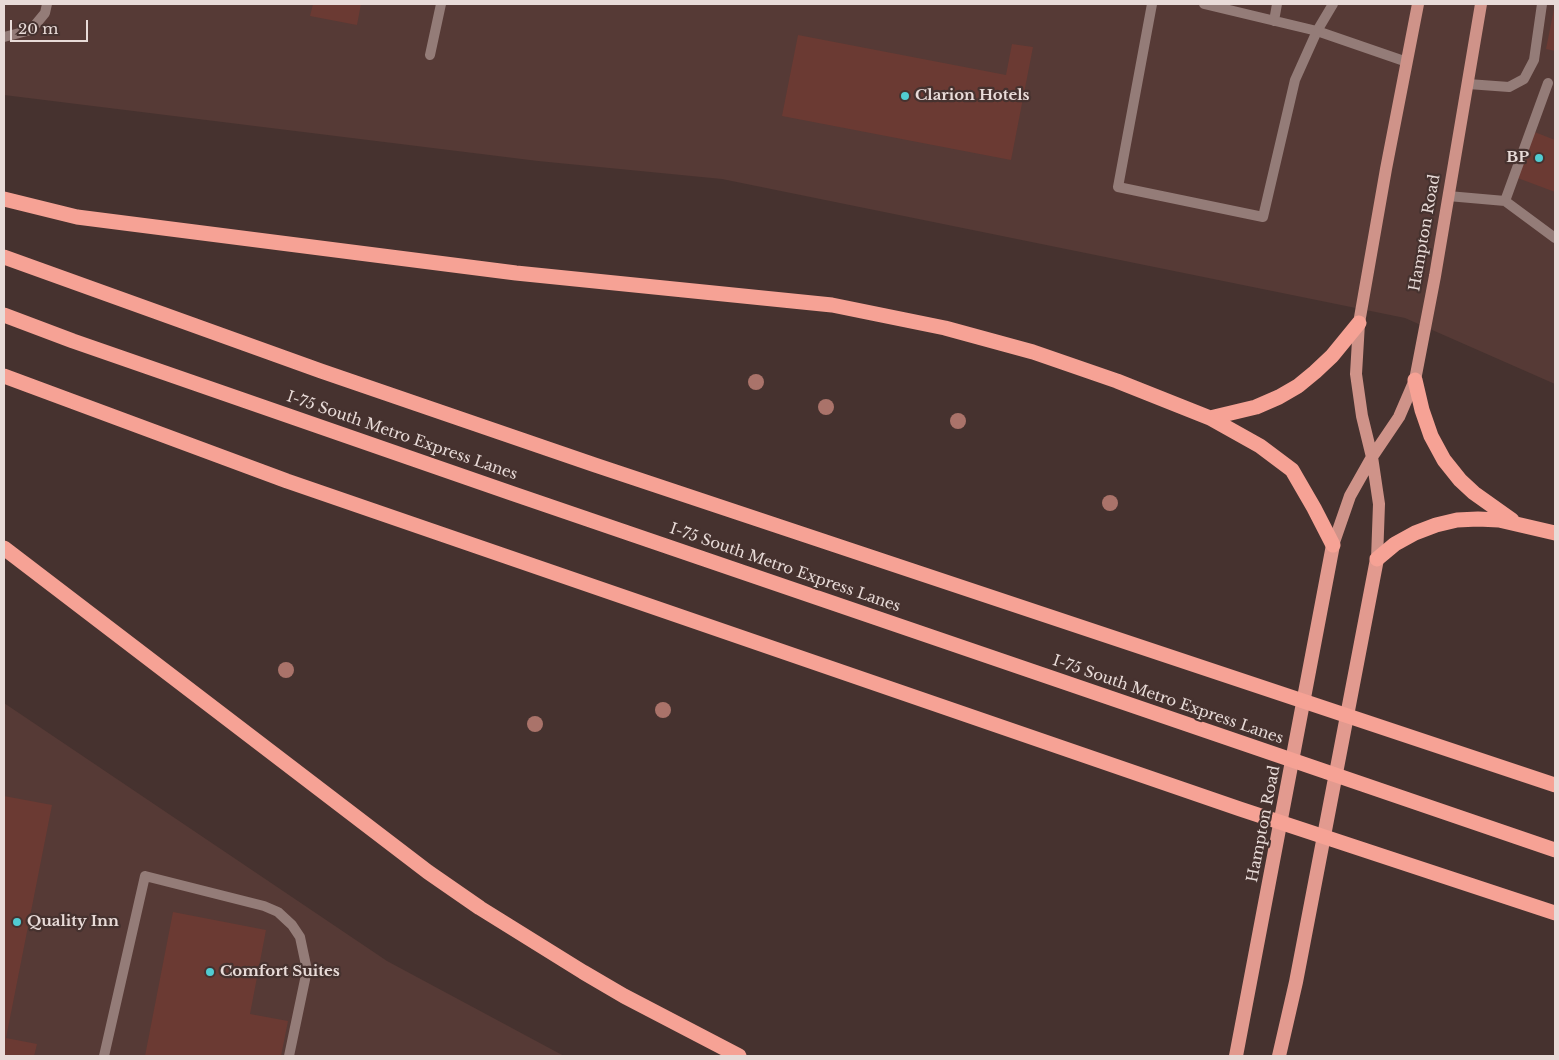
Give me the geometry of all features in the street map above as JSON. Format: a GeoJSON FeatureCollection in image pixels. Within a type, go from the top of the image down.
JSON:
{"type":"FeatureCollection","features":[{"type":"Feature","properties":{"kind":"highway"},"geometry":{"type":"LineString","coordinates":[[4,199],[77,217],[395,259],[832,305],[945,328],[1033,352],[1117,381],[1210,418],[1260,446],[1292,470],[1333,545]]}},
{"type":"Feature","properties":{"kind":"highway"},"geometry":{"type":"LineString","coordinates":[[4,257],[321,371],[595,465],[1555,786]]}},
{"type":"Feature","properties":{"kind":"highway","name":"I-75 South Metro Express Lanes"},"geometry":{"type":"LineString","coordinates":[[4,315],[73,341],[492,486],[1555,850]]}},
{"type":"Feature","properties":{"kind":"highway"},"geometry":{"type":"LineString","coordinates":[[1210,418],[1256,407],[1298,386],[1332,356],[1359,322]]}},
{"type":"Feature","properties":{"kind":"highway"},"geometry":{"type":"LineString","coordinates":[[4,376],[287,481],[1240,809],[1555,912]]}},
{"type":"Feature","properties":{"kind":"highway"},"geometry":{"type":"LineString","coordinates":[[1415,380],[1422,410],[1431,436],[1444,460],[1460,480],[1474,493],[1520,525]]}},
{"type":"Feature","properties":{"kind":"highway"},"geometry":{"type":"LineString","coordinates":[[1279,1056],[1296,982],[1377,559],[1395,544],[1415,533],[1436,524],[1457,520],[1499,520],[1555,533]]}},
{"type":"Feature","properties":{"kind":"highway","name":"Hampton Road"},"geometry":{"type":"LineString","coordinates":[[1236,1056],[1333,545]]}},
{"type":"Feature","properties":{"kind":"highway"},"geometry":{"type":"LineString","coordinates":[[4,548],[428,872],[524,936],[583,972],[633,1001],[739,1056]]}},
{"type":"Feature","properties":{"kind":"main road"},"geometry":{"type":"LineString","coordinates":[[1377,559],[1379,504],[1356,374],[1359,322],[1418,4]]}},
{"type":"Feature","properties":{"kind":"main road","name":"Hampton Road"},"geometry":{"type":"LineString","coordinates":[[1333,545],[1350,496],[1372,457],[1399,417],[1415,380],[1481,4]]}},
{"type":"Feature","properties":{"kind":"lane"},"geometry":{"type":"LineString","coordinates":[[4,37],[31,30],[45,12],[47,4]]}},
{"type":"Feature","properties":{"kind":"lane"},"geometry":{"type":"LineString","coordinates":[[430,55],[441,4]]}},
{"type":"Feature","properties":{"kind":"lane"},"geometry":{"type":"LineString","coordinates":[[1152,4],[1118,188],[1263,217],[1295,80],[1317,31],[1333,4]]}},
{"type":"Feature","properties":{"kind":"lane"},"geometry":{"type":"LineString","coordinates":[[1204,4],[1241,8],[1274,21],[1317,31],[1407,62]]}},
{"type":"Feature","properties":{"kind":"lane"},"geometry":{"type":"LineString","coordinates":[[1274,21],[1277,4]]}},
{"type":"Feature","properties":{"kind":"lane"},"geometry":{"type":"LineString","coordinates":[[1468,84],[1509,87],[1524,79],[1534,60],[1542,4]]}},
{"type":"Feature","properties":{"kind":"lane"},"geometry":{"type":"LineString","coordinates":[[1505,201],[1548,83]]}},
{"type":"Feature","properties":{"kind":"lane"},"geometry":{"type":"LineString","coordinates":[[1448,196],[1505,201],[1555,238]]}},
{"type":"Feature","properties":{"kind":"lane"},"geometry":{"type":"LineString","coordinates":[[104,1056],[145,876],[264,906],[278,912],[292,925],[300,937],[307,970],[289,1056]]}},
{"type":"Feature","properties":{"kind":"shaded area"},"geometry":{"type":"Polygon","coordinates":[[[4,4],[1555,4],[1555,384],[1405,318],[722,179],[538,161],[4,95],[4,4]]]}},
{"type":"Feature","properties":{"kind":"shaded area"},"geometry":{"type":"Polygon","coordinates":[[[4,703],[387,961],[564,1056],[4,1056],[4,703]]]}},
{"type":"Feature","properties":{"kind":"building"},"geometry":{"type":"Polygon","coordinates":[[[313,4],[361,4],[357,25],[310,16],[313,4]]]}},
{"type":"Feature","properties":{"kind":"building"},"geometry":{"type":"Polygon","coordinates":[[[1555,9],[1555,51],[1546,49],[1555,9]]]}},
{"type":"Feature","properties":{"kind":"building","name":"Clarion Hotels"},"geometry":{"type":"Polygon","coordinates":[[[798,35],[1006,75],[1012,44],[1033,47],[1011,160],[782,116],[798,35]]]}},
{"type":"Feature","properties":{"kind":"building","name":"BP"},"geometry":{"type":"Polygon","coordinates":[[[1532,131],[1555,140],[1555,192],[1515,177],[1532,131]]]}},
{"type":"Feature","properties":{"kind":"building","name":"Quality Inn"},"geometry":{"type":"Polygon","coordinates":[[[4,796],[52,805],[6,1038],[37,1044],[34,1056],[4,1056],[4,796]]]}},
{"type":"Feature","properties":{"kind":"building","name":"Comfort Suites"},"geometry":{"type":"Polygon","coordinates":[[[173,912],[266,930],[250,1014],[288,1021],[281,1056],[145,1056],[173,912]]]}},
{"type":"Feature","properties":{"kind":"place","name":"Clarion Hotels"},"geometry":{"type":"Point","coordinates":[905,96]}},
{"type":"Feature","properties":{"kind":"place","name":"BP"},"geometry":{"type":"Point","coordinates":[1539,158]}},
{"type":"Feature","properties":{"kind":"place","name":"Quality Inn"},"geometry":{"type":"Point","coordinates":[17,922]}},
{"type":"Feature","properties":{"kind":"place","name":"Comfort Suites"},"geometry":{"type":"Point","coordinates":[210,972]}}]}
